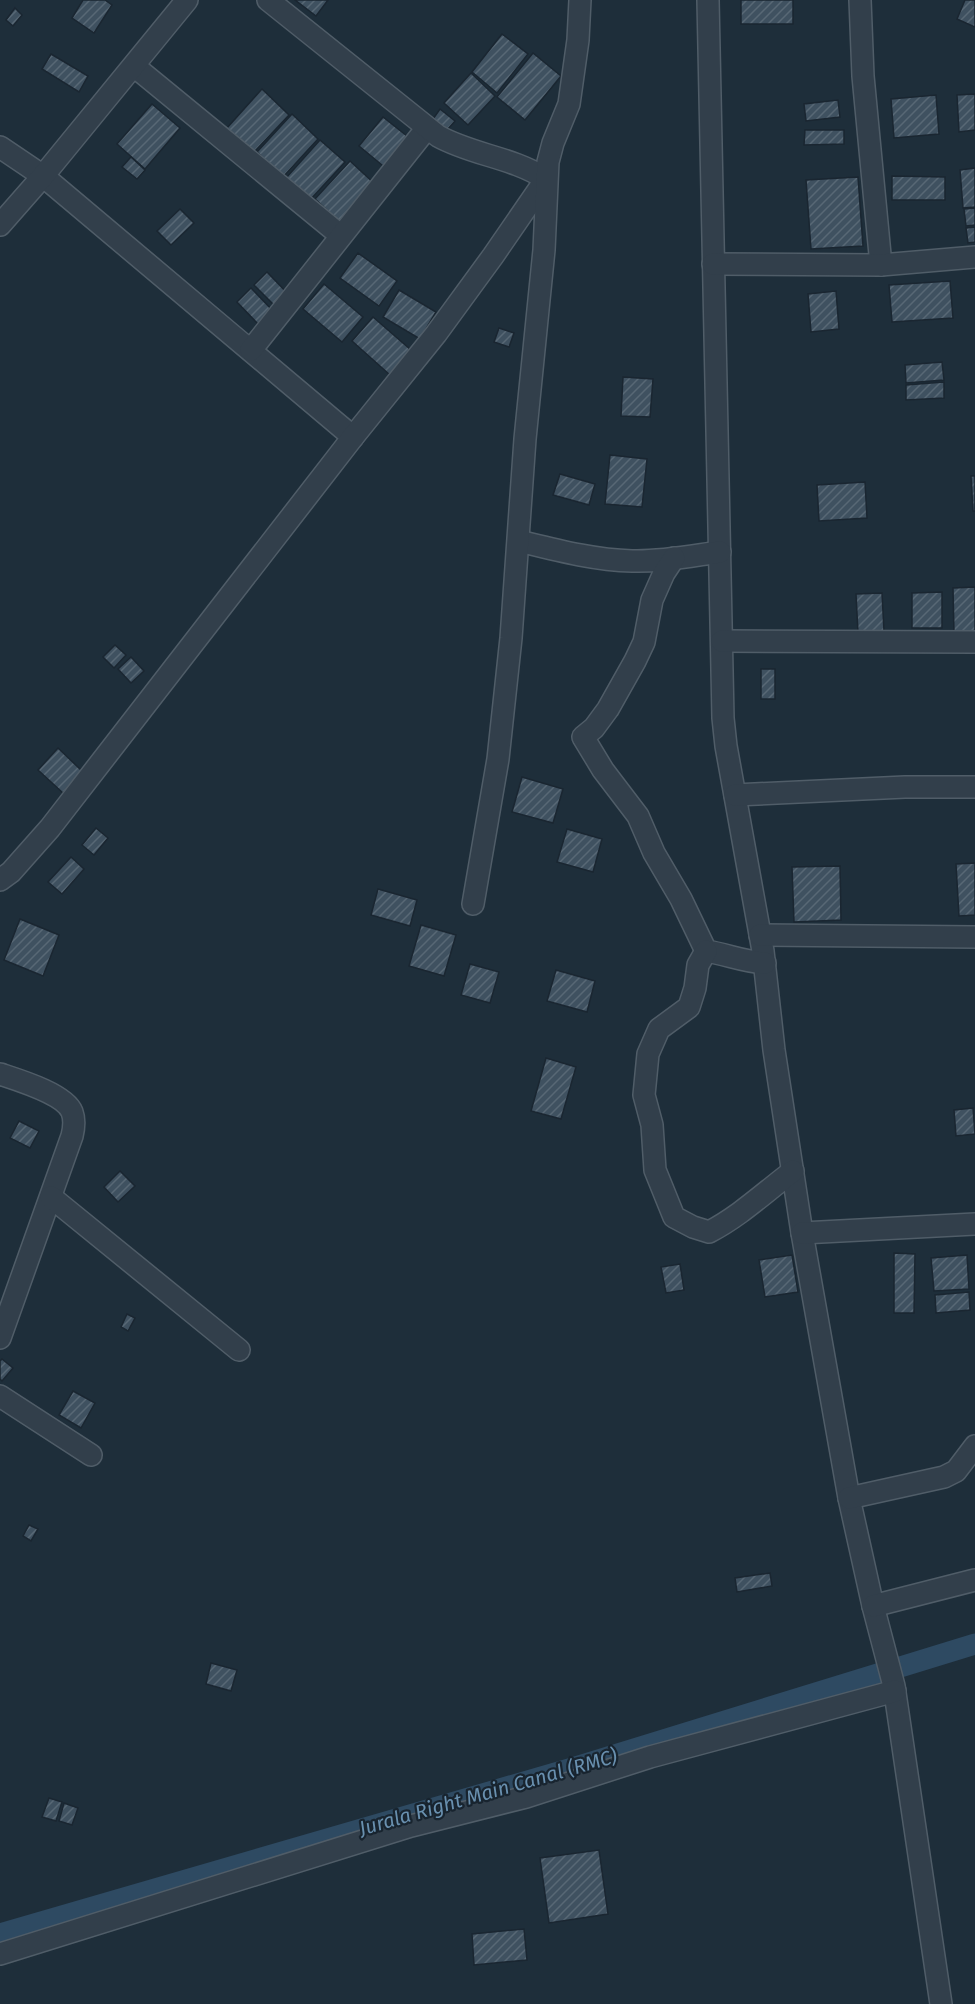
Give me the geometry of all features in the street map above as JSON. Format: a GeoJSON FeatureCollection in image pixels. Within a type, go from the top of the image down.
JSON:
{"type":"FeatureCollection","features":[{"type":"Feature","properties":{"kind":"street"},"geometry":{"type":"LineString","coordinates":[[0,225],[187,0]]}},
{"type":"Feature","properties":{"kind":"street"},"geometry":{"type":"LineString","coordinates":[[268,0],[427,128],[454,145],[525,166],[546,179]]}},
{"type":"Feature","properties":{"kind":"street"},"geometry":{"type":"LineString","coordinates":[[473,904],[498,759],[512,638],[525,439],[544,250],[546,179],[549,154],[569,104],[578,40],[580,0]]}},
{"type":"Feature","properties":{"kind":"street"},"geometry":{"type":"LineString","coordinates":[[708,0],[723,718],[765,963],[774,1050],[802,1233],[849,1498],[895,1689],[942,2004]]}},
{"type":"Feature","properties":{"kind":"street"},"geometry":{"type":"LineString","coordinates":[[860,0],[862,76],[881,265]]}},
{"type":"Feature","properties":{"kind":"street"},"geometry":{"type":"LineString","coordinates":[[134,66],[340,235]]}},
{"type":"Feature","properties":{"kind":"street"},"geometry":{"type":"LineString","coordinates":[[251,350],[427,128]]}},
{"type":"Feature","properties":{"kind":"street"},"geometry":{"type":"LineString","coordinates":[[0,147],[43,176],[353,437]]}},
{"type":"Feature","properties":{"kind":"street"},"geometry":{"type":"LineString","coordinates":[[0,880],[11,872],[50,828],[453,311],[546,179]]}},
{"type":"Feature","properties":{"kind":"street"},"geometry":{"type":"LineString","coordinates":[[713,264],[881,265],[975,257]]}},
{"type":"Feature","properties":{"kind":"street"},"geometry":{"type":"LineString","coordinates":[[519,541],[607,560],[634,561],[720,552]]}},
{"type":"Feature","properties":{"kind":"street"},"geometry":{"type":"LineString","coordinates":[[674,558],[664,573],[652,600],[644,642],[635,661],[608,709],[594,728],[583,737],[603,770],[638,816],[654,854],[681,898],[706,951]]}},
{"type":"Feature","properties":{"kind":"street"},"geometry":{"type":"LineString","coordinates":[[722,641],[975,642]]}},
{"type":"Feature","properties":{"kind":"street"},"geometry":{"type":"LineString","coordinates":[[735,795],[905,786],[975,786]]}},
{"type":"Feature","properties":{"kind":"street"},"geometry":{"type":"LineString","coordinates":[[760,935],[975,937]]}},
{"type":"Feature","properties":{"kind":"street"},"geometry":{"type":"LineString","coordinates":[[706,951],[722,953],[754,963],[765,963]]}},
{"type":"Feature","properties":{"kind":"street"},"geometry":{"type":"LineString","coordinates":[[706,951],[698,965],[695,988],[689,1007],[659,1029],[648,1054],[644,1095],[652,1125],[656,1170],[665,1198],[674,1217],[709,1232],[751,1205],[793,1171]]}},
{"type":"Feature","properties":{"kind":"street"},"geometry":{"type":"LineString","coordinates":[[0,1074],[47,1092],[65,1103],[71,1111],[74,1125],[51,1197],[0,1338]]}},
{"type":"Feature","properties":{"kind":"street"},"geometry":{"type":"LineString","coordinates":[[51,1197],[239,1350]]}},
{"type":"Feature","properties":{"kind":"street"},"geometry":{"type":"LineString","coordinates":[[802,1233],[975,1224]]}},
{"type":"Feature","properties":{"kind":"street"},"geometry":{"type":"LineString","coordinates":[[0,1396],[91,1455]]}},
{"type":"Feature","properties":{"kind":"street"},"geometry":{"type":"LineString","coordinates":[[849,1498],[944,1477],[956,1471],[975,1446]]}},
{"type":"Feature","properties":{"kind":"street"},"geometry":{"type":"LineString","coordinates":[[874,1608],[975,1580]]}},
{"type":"Feature","properties":{"kind":"street"},"geometry":{"type":"LineString","coordinates":[[0,1954],[411,1826],[526,1797],[650,1757],[895,1689]]}},
{"type":"Feature","properties":{"kind":"building"},"geometry":{"type":"Polygon","coordinates":[[[83,0],[105,0],[112,5],[94,33],[72,18],[83,0]]]}},
{"type":"Feature","properties":{"kind":"building"},"geometry":{"type":"Polygon","coordinates":[[[295,0],[328,0],[316,16],[295,0]]]}},
{"type":"Feature","properties":{"kind":"building"},"geometry":{"type":"Polygon","coordinates":[[[741,0],[793,0],[793,24],[741,24],[741,0]]]}},
{"type":"Feature","properties":{"kind":"building"},"geometry":{"type":"Polygon","coordinates":[[[965,0],[975,0],[975,27],[957,19],[965,0]]]}},
{"type":"Feature","properties":{"kind":"building"},"geometry":{"type":"Polygon","coordinates":[[[15,8],[22,15],[13,26],[6,20],[15,8]]]}},
{"type":"Feature","properties":{"kind":"building"},"geometry":{"type":"Polygon","coordinates":[[[502,34],[528,54],[497,93],[472,72],[502,34]]]}},
{"type":"Feature","properties":{"kind":"building"},"geometry":{"type":"Polygon","coordinates":[[[533,53],[561,76],[525,120],[497,97],[533,53]]]}},
{"type":"Feature","properties":{"kind":"building"},"geometry":{"type":"Polygon","coordinates":[[[51,54],[88,76],[79,92],[42,69],[51,54]]]}},
{"type":"Feature","properties":{"kind":"building"},"geometry":{"type":"Polygon","coordinates":[[[471,73],[495,96],[468,125],[444,103],[471,73]]]}},
{"type":"Feature","properties":{"kind":"building"},"geometry":{"type":"Polygon","coordinates":[[[262,89],[289,115],[254,152],[227,128],[262,89]]]}},
{"type":"Feature","properties":{"kind":"building"},"geometry":{"type":"Polygon","coordinates":[[[975,94],[975,130],[959,132],[957,95],[975,94]]]}},
{"type":"Feature","properties":{"kind":"building"},"geometry":{"type":"Polygon","coordinates":[[[936,95],[939,134],[894,138],[891,99],[936,95]]]}},
{"type":"Feature","properties":{"kind":"building"},"geometry":{"type":"Polygon","coordinates":[[[838,100],[840,117],[806,121],[804,104],[838,100]]]}},
{"type":"Feature","properties":{"kind":"building"},"geometry":{"type":"Polygon","coordinates":[[[152,104],[180,128],[145,169],[117,144],[152,104]]]}},
{"type":"Feature","properties":{"kind":"building"},"geometry":{"type":"Polygon","coordinates":[[[440,109],[455,121],[447,130],[433,119],[440,109]]]}},
{"type":"Feature","properties":{"kind":"building"},"geometry":{"type":"Polygon","coordinates":[[[292,114],[318,139],[283,177],[257,152],[292,114]]]}},
{"type":"Feature","properties":{"kind":"building"},"geometry":{"type":"Polygon","coordinates":[[[383,117],[412,140],[388,170],[359,146],[383,117]]]}},
{"type":"Feature","properties":{"kind":"building"},"geometry":{"type":"Polygon","coordinates":[[[805,130],[844,130],[844,144],[804,145],[805,130]]]}},
{"type":"Feature","properties":{"kind":"building"},"geometry":{"type":"Polygon","coordinates":[[[320,140],[345,162],[310,200],[286,178],[320,140]]]}},
{"type":"Feature","properties":{"kind":"building"},"geometry":{"type":"Polygon","coordinates":[[[131,157],[145,170],[137,179],[122,167],[131,157]]]}},
{"type":"Feature","properties":{"kind":"building"},"geometry":{"type":"Polygon","coordinates":[[[350,161],[377,186],[342,224],[315,199],[350,161]]]}},
{"type":"Feature","properties":{"kind":"building"},"geometry":{"type":"Polygon","coordinates":[[[975,168],[975,207],[963,208],[960,170],[975,168]]]}},
{"type":"Feature","properties":{"kind":"building"},"geometry":{"type":"Polygon","coordinates":[[[892,176],[945,177],[945,200],[892,200],[892,176]]]}},
{"type":"Feature","properties":{"kind":"building"},"geometry":{"type":"Polygon","coordinates":[[[858,177],[863,246],[811,249],[806,180],[858,177]]]}},
{"type":"Feature","properties":{"kind":"building"},"geometry":{"type":"Polygon","coordinates":[[[975,208],[975,225],[966,226],[964,209],[975,208]]]}},
{"type":"Feature","properties":{"kind":"building"},"geometry":{"type":"Polygon","coordinates":[[[180,209],[194,223],[171,245],[157,231],[180,209]]]}},
{"type":"Feature","properties":{"kind":"building"},"geometry":{"type":"Polygon","coordinates":[[[975,227],[975,242],[968,243],[966,228],[975,227]]]}},
{"type":"Feature","properties":{"kind":"building"},"geometry":{"type":"Polygon","coordinates":[[[358,253],[397,281],[379,306],[340,278],[358,253]]]}},
{"type":"Feature","properties":{"kind":"building"},"geometry":{"type":"Polygon","coordinates":[[[267,272],[291,297],[278,309],[254,285],[267,272]]]}},
{"type":"Feature","properties":{"kind":"building"},"geometry":{"type":"Polygon","coordinates":[[[950,281],[953,318],[892,322],[889,285],[950,281]]]}},
{"type":"Feature","properties":{"kind":"building"},"geometry":{"type":"Polygon","coordinates":[[[324,284],[363,317],[342,342],[303,309],[324,284]]]}},
{"type":"Feature","properties":{"kind":"building"},"geometry":{"type":"Polygon","coordinates":[[[251,288],[274,312],[260,326],[237,302],[251,288]]]}},
{"type":"Feature","properties":{"kind":"building"},"geometry":{"type":"Polygon","coordinates":[[[399,290],[436,312],[420,339],[383,317],[399,290]]]}},
{"type":"Feature","properties":{"kind":"building"},"geometry":{"type":"Polygon","coordinates":[[[836,291],[839,329],[811,332],[808,294],[836,291]]]}},
{"type":"Feature","properties":{"kind":"building"},"geometry":{"type":"Polygon","coordinates":[[[373,317],[411,350],[390,375],[352,341],[373,317]]]}},
{"type":"Feature","properties":{"kind":"building"},"geometry":{"type":"Polygon","coordinates":[[[499,328],[514,333],[509,347],[494,342],[499,328]]]}},
{"type":"Feature","properties":{"kind":"building"},"geometry":{"type":"Polygon","coordinates":[[[942,362],[944,380],[906,383],[905,365],[942,362]]]}},
{"type":"Feature","properties":{"kind":"building"},"geometry":{"type":"Polygon","coordinates":[[[623,377],[653,379],[650,417],[621,416],[623,377]]]}},
{"type":"Feature","properties":{"kind":"building"},"geometry":{"type":"Polygon","coordinates":[[[944,382],[944,398],[906,400],[906,385],[944,382]]]}},
{"type":"Feature","properties":{"kind":"building"},"geometry":{"type":"Polygon","coordinates":[[[610,455],[647,459],[642,507],[605,504],[610,455]]]}},
{"type":"Feature","properties":{"kind":"building"},"geometry":{"type":"Polygon","coordinates":[[[560,474],[595,484],[589,505],[553,495],[560,474]]]}},
{"type":"Feature","properties":{"kind":"building"},"geometry":{"type":"Polygon","coordinates":[[[971,476],[975,476],[975,511],[973,511],[971,476]]]}},
{"type":"Feature","properties":{"kind":"building"},"geometry":{"type":"Polygon","coordinates":[[[865,482],[867,518],[819,521],[817,485],[865,482]]]}},
{"type":"Feature","properties":{"kind":"building"},"geometry":{"type":"Polygon","coordinates":[[[975,587],[975,633],[954,634],[953,588],[975,587]]]}},
{"type":"Feature","properties":{"kind":"building"},"geometry":{"type":"Polygon","coordinates":[[[942,592],[942,628],[912,628],[912,593],[942,592]]]}},
{"type":"Feature","properties":{"kind":"building"},"geometry":{"type":"Polygon","coordinates":[[[882,593],[884,631],[858,633],[856,594],[882,593]]]}},
{"type":"Feature","properties":{"kind":"building"},"geometry":{"type":"Polygon","coordinates":[[[115,645],[126,655],[114,668],[103,657],[115,645]]]}},
{"type":"Feature","properties":{"kind":"building"},"geometry":{"type":"Polygon","coordinates":[[[131,657],[144,671],[131,683],[118,669],[131,657]]]}},
{"type":"Feature","properties":{"kind":"building"},"geometry":{"type":"Polygon","coordinates":[[[761,669],[775,669],[775,699],[761,699],[761,669]]]}},
{"type":"Feature","properties":{"kind":"building"},"geometry":{"type":"Polygon","coordinates":[[[58,748],[82,771],[63,793],[38,770],[58,748]]]}},
{"type":"Feature","properties":{"kind":"building"},"geometry":{"type":"Polygon","coordinates":[[[522,777],[563,789],[553,823],[512,812],[522,777]]]}},
{"type":"Feature","properties":{"kind":"building"},"geometry":{"type":"Polygon","coordinates":[[[96,828],[108,838],[94,855],[82,845],[96,828]]]}},
{"type":"Feature","properties":{"kind":"building"},"geometry":{"type":"Polygon","coordinates":[[[567,829],[602,839],[593,872],[557,862],[567,829]]]}},
{"type":"Feature","properties":{"kind":"building"},"geometry":{"type":"Polygon","coordinates":[[[71,857],[84,869],[62,894],[48,882],[71,857]]]}},
{"type":"Feature","properties":{"kind":"building"},"geometry":{"type":"Polygon","coordinates":[[[975,863],[975,915],[959,916],[956,864],[975,863]]]}},
{"type":"Feature","properties":{"kind":"building"},"geometry":{"type":"Polygon","coordinates":[[[840,866],[841,920],[794,922],[792,867],[840,866]]]}},
{"type":"Feature","properties":{"kind":"building"},"geometry":{"type":"Polygon","coordinates":[[[378,889],[417,900],[410,926],[371,915],[378,889]]]}},
{"type":"Feature","properties":{"kind":"building"},"geometry":{"type":"Polygon","coordinates":[[[20,919],[59,935],[43,976],[4,960],[20,919]]]}},
{"type":"Feature","properties":{"kind":"building"},"geometry":{"type":"Polygon","coordinates":[[[421,925],[456,935],[444,976],[409,966],[421,925]]]}},
{"type":"Feature","properties":{"kind":"building"},"geometry":{"type":"Polygon","coordinates":[[[470,964],[499,972],[490,1003],[461,995],[470,964]]]}},
{"type":"Feature","properties":{"kind":"building"},"geometry":{"type":"Polygon","coordinates":[[[556,970],[595,981],[587,1012],[547,1001],[556,970]]]}},
{"type":"Feature","properties":{"kind":"building"},"geometry":{"type":"Polygon","coordinates":[[[546,1058],[576,1067],[561,1119],[531,1111],[546,1058]]]}},
{"type":"Feature","properties":{"kind":"building"},"geometry":{"type":"Polygon","coordinates":[[[973,1108],[975,1134],[956,1136],[954,1110],[973,1108]]]}},
{"type":"Feature","properties":{"kind":"building"},"geometry":{"type":"Polygon","coordinates":[[[19,1121],[39,1131],[30,1148],[10,1138],[19,1121]]]}},
{"type":"Feature","properties":{"kind":"building"},"geometry":{"type":"Polygon","coordinates":[[[120,1171],[135,1186],[118,1202],[104,1187],[120,1171]]]}},
{"type":"Feature","properties":{"kind":"building"},"geometry":{"type":"Polygon","coordinates":[[[894,1253],[915,1254],[914,1313],[894,1313],[894,1253]]]}},
{"type":"Feature","properties":{"kind":"building"},"geometry":{"type":"Polygon","coordinates":[[[792,1255],[798,1292],[765,1297],[759,1260],[792,1255]]]}},
{"type":"Feature","properties":{"kind":"building"},"geometry":{"type":"Polygon","coordinates":[[[967,1255],[969,1289],[934,1291],[931,1258],[967,1255]]]}},
{"type":"Feature","properties":{"kind":"building"},"geometry":{"type":"Polygon","coordinates":[[[680,1264],[684,1290],[666,1293],[661,1267],[680,1264]]]}},
{"type":"Feature","properties":{"kind":"building"},"geometry":{"type":"Polygon","coordinates":[[[969,1292],[970,1310],[936,1313],[935,1295],[969,1292]]]}},
{"type":"Feature","properties":{"kind":"building"},"geometry":{"type":"Polygon","coordinates":[[[127,1314],[135,1318],[128,1331],[121,1327],[127,1314]]]}},
{"type":"Feature","properties":{"kind":"building"},"geometry":{"type":"Polygon","coordinates":[[[2,1359],[13,1368],[2,1381],[0,1361],[2,1359]]]}},
{"type":"Feature","properties":{"kind":"building"},"geometry":{"type":"Polygon","coordinates":[[[73,1391],[95,1403],[81,1428],[59,1415],[73,1391]]]}},
{"type":"Feature","properties":{"kind":"building"},"geometry":{"type":"Polygon","coordinates":[[[29,1525],[38,1529],[31,1541],[23,1536],[29,1525]]]}},
{"type":"Feature","properties":{"kind":"building"},"geometry":{"type":"Polygon","coordinates":[[[770,1573],[772,1586],[737,1592],[735,1578],[770,1573]]]}},
{"type":"Feature","properties":{"kind":"building"},"geometry":{"type":"Polygon","coordinates":[[[211,1663],[237,1670],[231,1691],[206,1684],[211,1663]]]}},
{"type":"Feature","properties":{"kind":"building"},"geometry":{"type":"Polygon","coordinates":[[[49,1798],[62,1802],[56,1821],[42,1817],[49,1798]]]}},
{"type":"Feature","properties":{"kind":"building"},"geometry":{"type":"Polygon","coordinates":[[[64,1803],[78,1808],[72,1825],[59,1821],[64,1803]]]}},
{"type":"Feature","properties":{"kind":"building"},"geometry":{"type":"Polygon","coordinates":[[[599,1850],[608,1914],[549,1923],[540,1858],[599,1850]]]}},
{"type":"Feature","properties":{"kind":"building"},"geometry":{"type":"Polygon","coordinates":[[[524,1929],[527,1960],[474,1965],[472,1934],[524,1929]]]}},
{"type":"Feature","properties":{"kind":"waterway","name":"Jurala Right Main Canal (RMC)"},"geometry":{"type":"LineString","coordinates":[[0,1934],[572,1768],[975,1644]]}}]}
